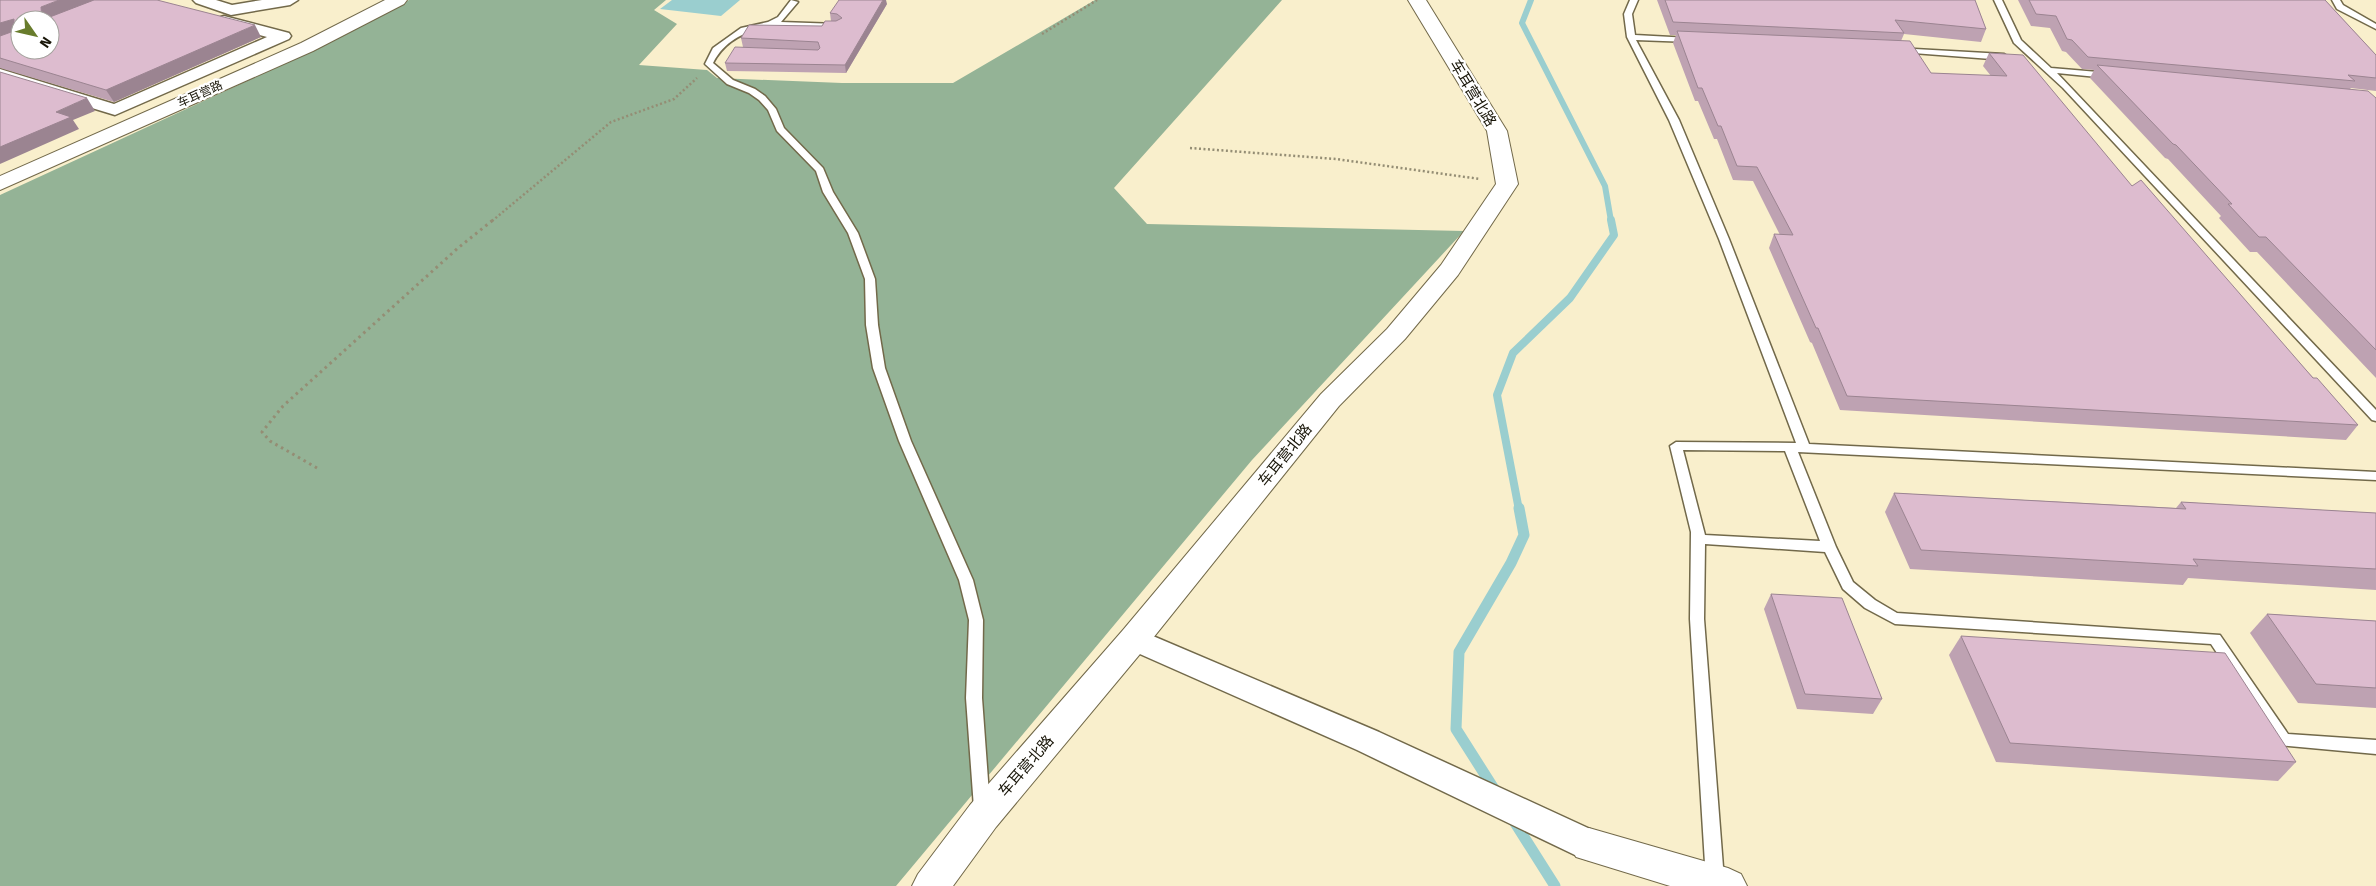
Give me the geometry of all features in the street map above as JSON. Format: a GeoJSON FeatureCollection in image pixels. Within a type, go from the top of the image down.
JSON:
{"type":"FeatureCollection","features":[{"type":"Feature","properties":{"kind":"street"},"geometry":{"type":"LineString","coordinates":[[197,6],[230,10],[290,0]]}},
{"type":"Feature","properties":{"kind":"street","name":"车耳营路"},"geometry":{"type":"LineString","coordinates":[[0,184],[307,47],[398,0]]}},
{"type":"Feature","properties":{"kind":"street","name":"车耳营北路"},"geometry":{"type":"LineString","coordinates":[[931,886],[983,816],[1134,639],[1330,400],[1396,334],[1450,270],[1507,184],[1497,131],[1417,0]]}},
{"type":"Feature","properties":{"kind":"street"},"geometry":{"type":"LineString","coordinates":[[0,74],[115,110],[283,36],[197,6]]}},
{"type":"Feature","properties":{"kind":"street"},"geometry":{"type":"LineString","coordinates":[[1134,639],[1368,741],[1588,845],[1722,884]]}},
{"type":"Feature","properties":{"kind":"lane"},"geometry":{"type":"LineString","coordinates":[[1634,0],[1628,14],[1631,37],[1674,120],[1724,239],[1804,447],[1676,446],[1698,539],[1697,620],[1722,884]]}},
{"type":"Feature","properties":{"kind":"lane"},"geometry":{"type":"LineString","coordinates":[[1998,0],[2016,41],[2072,93],[2376,417]]}},
{"type":"Feature","properties":{"kind":"lane"},"geometry":{"type":"LineString","coordinates":[[2336,0],[2340,7],[2376,27]]}},
{"type":"Feature","properties":{"kind":"lane"},"geometry":{"type":"LineString","coordinates":[[794,2],[781,19],[771,24],[744,30],[716,50],[709,64],[730,82],[752,91],[762,98],[772,109],[780,129],[820,170],[828,192],[853,233],[870,279],[872,325],[879,368],[905,441],[966,580],[976,620],[974,698],[983,816]]}},
{"type":"Feature","properties":{"kind":"lane"},"geometry":{"type":"LineString","coordinates":[[771,24],[838,26]]}},
{"type":"Feature","properties":{"kind":"lane"},"geometry":{"type":"LineString","coordinates":[[1631,37],[1701,40]]}},
{"type":"Feature","properties":{"kind":"lane"},"geometry":{"type":"LineString","coordinates":[[1888,49],[2037,59]]}},
{"type":"Feature","properties":{"kind":"lane"},"geometry":{"type":"LineString","coordinates":[[716,50],[734,51]]}},
{"type":"Feature","properties":{"kind":"lane"},"geometry":{"type":"LineString","coordinates":[[2048,70],[2118,76]]}},
{"type":"Feature","properties":{"kind":"lane"},"geometry":{"type":"LineString","coordinates":[[1790,447],[2376,476]]}},
{"type":"Feature","properties":{"kind":"lane"},"geometry":{"type":"LineString","coordinates":[[1790,447],[1829,547],[1848,585],[1870,604],[1895,618],[2214,638],[2284,740],[2376,747]]}},
{"type":"Feature","properties":{"kind":"lane"},"geometry":{"type":"LineString","coordinates":[[1698,539],[1829,547]]}},
{"type":"Feature","properties":{"kind":"path"},"geometry":{"type":"LineString","coordinates":[[1042,34],[1097,0]]}},
{"type":"Feature","properties":{"kind":"path"},"geometry":{"type":"LineString","coordinates":[[317,468],[270,442],[262,432],[283,406],[458,248],[526,194],[596,133],[611,122],[674,99],[709,64]]}},
{"type":"Feature","properties":{"kind":"path"},"geometry":{"type":"LineString","coordinates":[[1190,148],[1316,156],[1426,169],[1507,184]]}},
{"type":"Feature","properties":{"kind":"green space"},"geometry":{"type":"Polygon","coordinates":[[[409,0],[666,0],[654,10],[677,24],[639,65],[707,70],[717,78],[842,83],[953,83],[1095,0],[1282,0],[1114,188],[1147,224],[1464,231],[1252,460],[896,886],[0,886],[0,195],[314,50],[409,0]]]}},
{"type":"Feature","properties":{"kind":"water"},"geometry":{"type":"Polygon","coordinates":[[[672,0],[740,0],[721,16],[660,9],[672,0]]]}},
{"type":"Feature","properties":{"kind":"building"},"geometry":{"type":"Polygon","coordinates":[[[0,0],[59,0],[41,7],[41,10],[10,10],[10,20],[0,23],[0,0]]]}},
{"type":"Feature","properties":{"kind":"building"},"geometry":{"type":"Polygon","coordinates":[[[94,0],[157,0],[255,25],[106,90],[0,58],[0,36],[10,32],[10,60],[60,60],[60,13],[94,0]]]}},
{"type":"Feature","properties":{"kind":"building"},"geometry":{"type":"Polygon","coordinates":[[[839,0],[883,0],[845,65],[725,63],[735,47],[818,50],[820,48],[818,42],[741,38],[749,25],[822,26],[825,21],[836,21],[842,18],[837,14],[830,13],[839,0]]]}},
{"type":"Feature","properties":{"kind":"building"},"geometry":{"type":"Polygon","coordinates":[[[1665,0],[1975,0],[1986,29],[1895,20],[1904,33],[1673,22],[1665,0]]]}},
{"type":"Feature","properties":{"kind":"building"},"geometry":{"type":"Polygon","coordinates":[[[2029,0],[2325,0],[2376,55],[2376,78],[2348,75],[2355,81],[2088,57],[2072,40],[2067,39],[2056,16],[2036,14],[2029,0]]]}},
{"type":"Feature","properties":{"kind":"building"},"geometry":{"type":"Polygon","coordinates":[[[1677,31],[1910,41],[1931,73],[2007,76],[1989,53],[2023,55],[2132,186],[2141,180],[2313,378],[2317,378],[2358,425],[1847,396],[1774,234],[1793,235],[1757,167],[1737,166],[1721,126],[1718,126],[1702,88],[1698,88],[1677,31]]]}},
{"type":"Feature","properties":{"kind":"building"},"geometry":{"type":"Polygon","coordinates":[[[2097,65],[2368,91],[2376,98],[2376,350],[2266,237],[2259,237],[2228,204],[2232,204],[2097,65]]]}},
{"type":"Feature","properties":{"kind":"building"},"geometry":{"type":"Polygon","coordinates":[[[0,72],[87,98],[56,112],[71,117],[0,147],[0,72]]]}},
{"type":"Feature","properties":{"kind":"building"},"geometry":{"type":"Polygon","coordinates":[[[1894,493],[2186,509],[2181,502],[2376,513],[2376,569],[2193,559],[2198,566],[1921,550],[1894,493]]]}},
{"type":"Feature","properties":{"kind":"building"},"geometry":{"type":"Polygon","coordinates":[[[1771,594],[1842,598],[1882,699],[1805,694],[1771,594]]]}},
{"type":"Feature","properties":{"kind":"building"},"geometry":{"type":"Polygon","coordinates":[[[2267,614],[2376,621],[2376,688],[2316,684],[2267,614]]]}},
{"type":"Feature","properties":{"kind":"building"},"geometry":{"type":"Polygon","coordinates":[[[1961,636],[2225,653],[2296,762],[2010,743],[1961,636]]]}},
{"type":"Feature","properties":{"kind":"waterway"},"geometry":{"type":"LineString","coordinates":[[1531,0],[1522,23],[1605,186],[1611,221]]}},
{"type":"Feature","properties":{"kind":"waterway"},"geometry":{"type":"LineString","coordinates":[[1519,510],[1497,395],[1513,353],[1570,298],[1614,235],[1611,220]]}},
{"type":"Feature","properties":{"kind":"waterway"},"geometry":{"type":"LineString","coordinates":[[1496,792],[1456,729],[1459,652],[1511,563],[1524,535],[1519,508]]}},
{"type":"Feature","properties":{"kind":"waterway"},"geometry":{"type":"LineString","coordinates":[[1512,818],[1555,886]]}}]}
